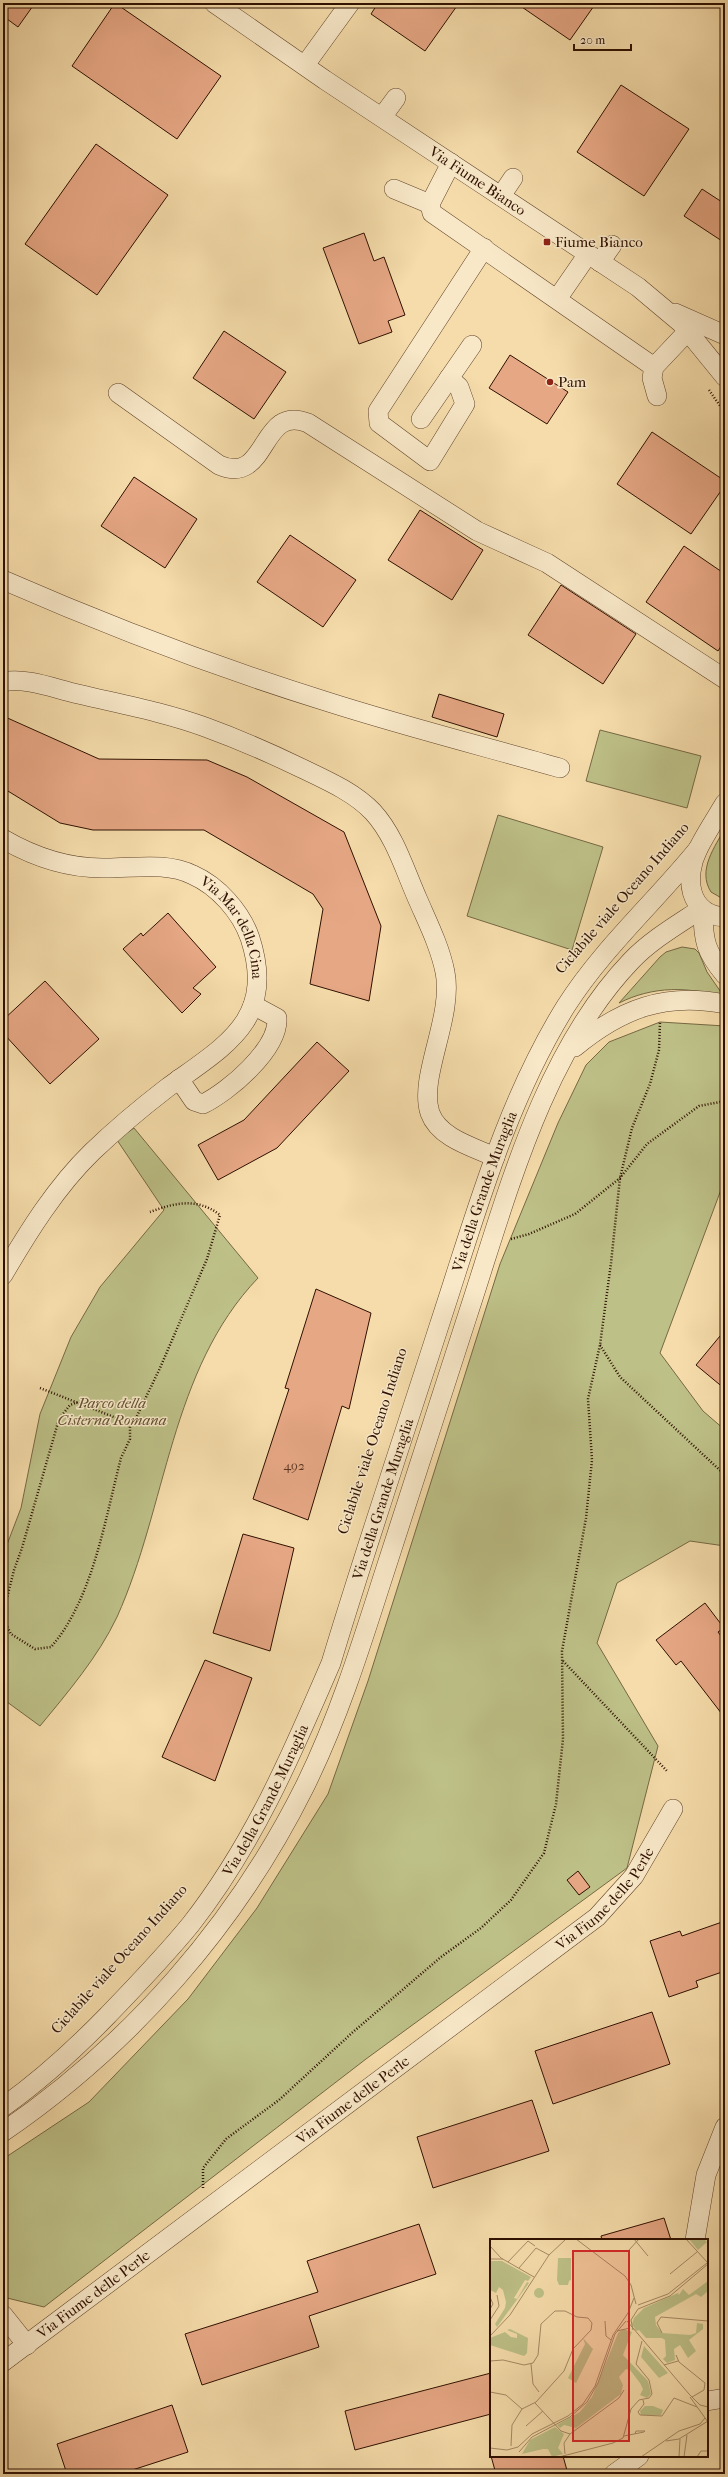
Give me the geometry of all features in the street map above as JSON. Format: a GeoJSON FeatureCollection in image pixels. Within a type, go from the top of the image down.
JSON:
{"type":"FeatureCollection","features":[{"type":"Feature","properties":{"kind":"street","name":"Via Fiume Bianco"},"geometry":{"type":"LineString","coordinates":[[214,3],[382,118],[594,258],[669,311],[688,331],[725,377]]}},
{"type":"Feature","properties":{"kind":"street"},"geometry":{"type":"LineString","coordinates":[[305,65],[350,3]]}},
{"type":"Feature","properties":{"kind":"street"},"geometry":{"type":"LineString","coordinates":[[382,118],[396,98]]}},
{"type":"Feature","properties":{"kind":"street"},"geometry":{"type":"LineString","coordinates":[[451,163],[430,204],[432,212],[654,367]]}},
{"type":"Feature","properties":{"kind":"street"},"geometry":{"type":"LineString","coordinates":[[501,196],[513,178]]}},
{"type":"Feature","properties":{"kind":"street"},"geometry":{"type":"LineString","coordinates":[[394,189],[430,204]]}},
{"type":"Feature","properties":{"kind":"street"},"geometry":{"type":"LineString","coordinates":[[557,299],[594,258],[612,245]]}},
{"type":"Feature","properties":{"kind":"street"},"geometry":{"type":"LineString","coordinates":[[449,378],[459,388],[465,404],[430,461],[378,424],[378,412],[484,248]]}},
{"type":"Feature","properties":{"kind":"street"},"geometry":{"type":"LineString","coordinates":[[669,311],[725,335]]}},
{"type":"Feature","properties":{"kind":"street"},"geometry":{"type":"LineString","coordinates":[[657,396],[652,378],[654,367],[688,331]]}},
{"type":"Feature","properties":{"kind":"street"},"geometry":{"type":"LineString","coordinates":[[421,419],[472,345]]}},
{"type":"Feature","properties":{"kind":"street"},"geometry":{"type":"LineString","coordinates":[[118,394],[219,465],[230,469],[242,469],[251,463],[279,424],[290,420],[308,423],[477,531],[547,563],[725,679]]}},
{"type":"Feature","properties":{"kind":"street"},"geometry":{"type":"LineString","coordinates":[[3,580],[118,628],[286,688],[560,768]]}},
{"type":"Feature","properties":{"kind":"street"},"geometry":{"type":"LineString","coordinates":[[3,682],[24,682],[185,720],[249,744],[337,786],[372,811],[382,824],[396,848],[441,958],[447,987],[443,1022],[430,1078],[429,1110],[437,1126],[448,1135],[494,1157]]}},
{"type":"Feature","properties":{"kind":"street"},"geometry":{"type":"LineString","coordinates":[[722,795],[698,849],[691,882],[693,896],[702,910],[703,937],[707,949],[725,975]]}},
{"type":"Feature","properties":{"kind":"street","name":"Via Mar della Cina"},"geometry":{"type":"LineString","coordinates":[[3,839],[28,851],[60,863],[95,868],[169,868],[193,874],[210,885],[236,912],[248,933],[256,970],[253,1005],[242,1027],[230,1042],[128,1119],[78,1166],[43,1213],[3,1275]]}},
{"type":"Feature","properties":{"kind":"street","name":"Via della Grande Muraglia"},"geometry":{"type":"LineString","coordinates":[[3,2107],[71,2052],[165,1954],[191,1924],[216,1889],[274,1792],[301,1738],[331,1663],[494,1157],[522,1087],[547,1039],[571,999],[616,942],[698,849]]}},
{"type":"Feature","properties":{"kind":"street"},"geometry":{"type":"LineString","coordinates":[[702,910],[725,917]]}},
{"type":"Feature","properties":{"kind":"street","name":"Via della Grande Muraglia"},"geometry":{"type":"LineString","coordinates":[[3,2132],[41,2106],[98,2058],[169,1987],[211,1936],[243,1891],[287,1819],[310,1774],[347,1686],[491,1244],[532,1125],[566,1054],[591,1012],[632,959],[652,942],[702,910]]}},
{"type":"Feature","properties":{"kind":"street"},"geometry":{"type":"LineString","coordinates":[[566,1054],[610,1022],[643,1006],[661,1001],[689,1000],[725,1004]]}},
{"type":"Feature","properties":{"kind":"street"},"geometry":{"type":"LineString","coordinates":[[179,1079],[194,1101],[202,1104],[235,1082],[268,1045],[277,1024],[277,1018],[272,1014],[253,1005]]}},
{"type":"Feature","properties":{"kind":"street","name":"Via Fiume delle Perle"},"geometry":{"type":"LineString","coordinates":[[3,2362],[597,1917],[634,1876],[673,1809]]}},
{"type":"Feature","properties":{"kind":"street"},"geometry":{"type":"LineString","coordinates":[[695,2239],[706,2175],[725,2127]]}},
{"type":"Feature","properties":{"kind":"street"},"geometry":{"type":"LineString","coordinates":[[3,2315],[27,2344]]}},
{"type":"Feature","properties":{"kind":"street"},"geometry":{"type":"LineString","coordinates":[[708,2401],[725,2398]]}},
{"type":"Feature","properties":{"kind":"street"},"geometry":{"type":"LineString","coordinates":[[614,2474],[638,2457]]}},
{"type":"Feature","properties":{"kind":"path"},"geometry":{"type":"LineString","coordinates":[[722,795],[725,774]]}},
{"type":"Feature","properties":{"kind":"path"},"geometry":{"type":"LineString","coordinates":[[205,2211],[202,2168],[226,2139],[279,2100],[353,2032],[435,1962],[481,1928],[511,1900],[544,1853],[556,1804],[563,1739],[562,1651],[586,1518],[592,1460],[588,1399],[600,1345],[612,1263],[620,1178],[632,1128],[650,1084],[659,1050],[661,1001]]}},
{"type":"Feature","properties":{"kind":"path"},"geometry":{"type":"LineString","coordinates":[[491,1244],[529,1234],[575,1214],[620,1178],[647,1144],[699,1106],[725,1101]]}},
{"type":"Feature","properties":{"kind":"path"},"geometry":{"type":"LineString","coordinates":[[130,1423],[135,1420],[160,1368],[206,1259],[220,1215],[213,1209],[184,1202],[174,1203],[150,1212]]}},
{"type":"Feature","properties":{"kind":"path"},"geometry":{"type":"LineString","coordinates":[[600,1345],[620,1377],[725,1474]]}},
{"type":"Feature","properties":{"kind":"path"},"geometry":{"type":"LineString","coordinates":[[40,1388],[130,1423]]}},
{"type":"Feature","properties":{"kind":"path"},"geometry":{"type":"LineString","coordinates":[[3,1614],[12,1576],[22,1548],[59,1419],[70,1405],[78,1402]]}},
{"type":"Feature","properties":{"kind":"path"},"geometry":{"type":"LineString","coordinates":[[3,1619],[11,1634],[36,1649],[51,1647],[67,1625],[84,1594],[121,1458],[130,1439],[130,1423]]}},
{"type":"Feature","properties":{"kind":"path"},"geometry":{"type":"LineString","coordinates":[[563,1661],[666,1771]]}},
{"type":"Feature","properties":{"kind":"green space"},"geometry":{"type":"Polygon","coordinates":[[[600,730],[701,756],[687,808],[586,781],[600,730]]]}},
{"type":"Feature","properties":{"kind":"green space"},"geometry":{"type":"Polygon","coordinates":[[[498,815],[603,847],[572,950],[467,916],[498,815]]]}},
{"type":"Feature","properties":{"kind":"green space"},"geometry":{"type":"Polygon","coordinates":[[[725,828],[725,900],[711,892],[707,884],[706,875],[712,851],[725,828]]]}},
{"type":"Feature","properties":{"kind":"green space"},"geometry":{"type":"Polygon","coordinates":[[[682,947],[695,949],[699,953],[707,972],[725,998],[698,991],[671,990],[645,993],[619,1003],[660,957],[666,952],[682,947]]]}},
{"type":"Feature","properties":{"kind":"green space"},"geometry":{"type":"Polygon","coordinates":[[[660,1022],[725,1026],[725,1179],[660,1353],[703,1411],[725,1430],[725,1546],[690,1541],[617,1583],[597,1643],[658,1746],[627,1868],[366,2059],[44,2307],[3,2297],[3,2159],[89,2102],[188,1999],[257,1908],[328,1794],[368,1681],[500,1264],[558,1123],[586,1065],[609,1042],[660,1022]]]}},
{"type":"Feature","properties":{"kind":"green space","name":"Parco della Cisterna Romana"},"geometry":{"type":"Polygon","coordinates":[[[134,1128],[258,1278],[229,1314],[206,1354],[188,1396],[173,1440],[134,1574],[117,1617],[92,1660],[40,1726],[3,1699],[3,1555],[21,1508],[40,1414],[71,1337],[100,1287],[164,1210],[117,1140],[134,1128]]]}},
{"type":"Feature","properties":{"kind":"building"},"geometry":{"type":"Polygon","coordinates":[[[3,3],[35,3],[18,27],[3,16],[3,3]]]}},
{"type":"Feature","properties":{"kind":"building"},"geometry":{"type":"Polygon","coordinates":[[[115,3],[221,76],[177,139],[72,66],[115,3]]]}},
{"type":"Feature","properties":{"kind":"building"},"geometry":{"type":"Polygon","coordinates":[[[378,3],[459,3],[425,51],[371,14],[378,3]]]}},
{"type":"Feature","properties":{"kind":"building"},"geometry":{"type":"Polygon","coordinates":[[[516,3],[596,3],[570,40],[516,3]]]}},
{"type":"Feature","properties":{"kind":"building"},"geometry":{"type":"Polygon","coordinates":[[[621,85],[689,129],[644,196],[577,152],[621,85]]]}},
{"type":"Feature","properties":{"kind":"building"},"geometry":{"type":"Polygon","coordinates":[[[96,144],[168,195],[97,295],[25,244],[96,144]]]}},
{"type":"Feature","properties":{"kind":"building"},"geometry":{"type":"Polygon","coordinates":[[[702,189],[725,204],[725,243],[684,216],[702,189]]]}},
{"type":"Feature","properties":{"kind":"building"},"geometry":{"type":"Polygon","coordinates":[[[364,233],[374,261],[384,257],[405,315],[388,321],[392,332],[359,344],[323,248],[364,233]]]}},
{"type":"Feature","properties":{"kind":"building"},"geometry":{"type":"Polygon","coordinates":[[[224,331],[286,372],[254,419],[193,378],[224,331]]]}},
{"type":"Feature","properties":{"kind":"building"},"geometry":{"type":"Polygon","coordinates":[[[510,355],[568,392],[547,424],[489,388],[510,355]]]}},
{"type":"Feature","properties":{"kind":"building"},"geometry":{"type":"Polygon","coordinates":[[[652,432],[725,481],[725,485],[691,534],[617,484],[652,432]]]}},
{"type":"Feature","properties":{"kind":"building"},"geometry":{"type":"Polygon","coordinates":[[[134,477],[197,519],[165,568],[101,526],[134,477]]]}},
{"type":"Feature","properties":{"kind":"building"},"geometry":{"type":"Polygon","coordinates":[[[420,510],[483,550],[452,600],[388,560],[420,510]]]}},
{"type":"Feature","properties":{"kind":"building"},"geometry":{"type":"Polygon","coordinates":[[[290,535],[356,580],[323,627],[257,582],[290,535]]]}},
{"type":"Feature","properties":{"kind":"building"},"geometry":{"type":"Polygon","coordinates":[[[684,546],[725,574],[725,640],[718,651],[646,602],[684,546]]]}},
{"type":"Feature","properties":{"kind":"building"},"geometry":{"type":"Polygon","coordinates":[[[561,585],[636,634],[603,684],[528,635],[561,585]]]}},
{"type":"Feature","properties":{"kind":"building"},"geometry":{"type":"Polygon","coordinates":[[[439,694],[504,714],[497,737],[432,717],[439,694]]]}},
{"type":"Feature","properties":{"kind":"building"},"geometry":{"type":"Polygon","coordinates":[[[3,716],[99,759],[207,760],[247,777],[344,832],[381,926],[369,1001],[310,984],[323,909],[313,894],[204,830],[93,830],[60,823],[3,788],[3,716]]]}},
{"type":"Feature","properties":{"kind":"building"},"geometry":{"type":"Polygon","coordinates":[[[168,913],[216,967],[193,988],[201,994],[182,1013],[123,949],[141,933],[143,936],[168,913]]]}},
{"type":"Feature","properties":{"kind":"building"},"geometry":{"type":"Polygon","coordinates":[[[45,981],[99,1039],[50,1084],[3,1033],[3,1020],[45,981]]]}},
{"type":"Feature","properties":{"kind":"building"},"geometry":{"type":"Polygon","coordinates":[[[317,1042],[349,1071],[277,1148],[218,1180],[198,1145],[244,1120],[317,1042]]]}},
{"type":"Feature","properties":{"kind":"building"},"geometry":{"type":"Polygon","coordinates":[[[316,1289],[371,1313],[349,1409],[342,1406],[308,1520],[253,1499],[289,1389],[285,1388],[316,1289]]]}},
{"type":"Feature","properties":{"kind":"building"},"geometry":{"type":"Polygon","coordinates":[[[725,1330],[725,1389],[696,1365],[725,1330]]]}},
{"type":"Feature","properties":{"kind":"building"},"geometry":{"type":"Polygon","coordinates":[[[243,1534],[294,1548],[270,1651],[213,1633],[243,1534]]]}},
{"type":"Feature","properties":{"kind":"building"},"geometry":{"type":"Polygon","coordinates":[[[705,1603],[724,1628],[718,1632],[725,1641],[725,1718],[681,1661],[676,1665],[656,1640],[705,1603]]]}},
{"type":"Feature","properties":{"kind":"building"},"geometry":{"type":"Polygon","coordinates":[[[205,1660],[252,1678],[215,1781],[162,1757],[205,1660]]]}},
{"type":"Feature","properties":{"kind":"building"},"geometry":{"type":"Polygon","coordinates":[[[578,1871],[590,1887],[579,1895],[567,1880],[578,1871]]]}},
{"type":"Feature","properties":{"kind":"building"},"geometry":{"type":"Polygon","coordinates":[[[725,1921],[725,1971],[696,1981],[698,1987],[669,1997],[650,1941],[680,1931],[682,1936],[725,1921]]]}},
{"type":"Feature","properties":{"kind":"building"},"geometry":{"type":"Polygon","coordinates":[[[652,2012],[670,2064],[553,2104],[535,2051],[652,2012]]]}},
{"type":"Feature","properties":{"kind":"building"},"geometry":{"type":"Polygon","coordinates":[[[532,2100],[549,2151],[433,2188],[417,2137],[532,2100]]]}},
{"type":"Feature","properties":{"kind":"building"},"geometry":{"type":"Polygon","coordinates":[[[664,2218],[671,2239],[602,2239],[601,2236],[664,2218]]]}},
{"type":"Feature","properties":{"kind":"building"},"geometry":{"type":"Polygon","coordinates":[[[419,2224],[436,2274],[309,2316],[319,2347],[202,2385],[185,2334],[318,2292],[307,2261],[419,2224]]]}},
{"type":"Feature","properties":{"kind":"building"},"geometry":{"type":"Polygon","coordinates":[[[490,2373],[490,2414],[355,2450],[345,2411],[490,2373]]]}},
{"type":"Feature","properties":{"kind":"building"},"geometry":{"type":"Polygon","coordinates":[[[172,2405],[188,2452],[120,2474],[67,2474],[57,2444],[172,2405]]]}},
{"type":"Feature","properties":{"kind":"building"},"geometry":{"type":"Polygon","coordinates":[[[491,2457],[563,2457],[568,2474],[496,2474],[491,2457]]]}},
{"type":"Feature","properties":{"kind":"place","name":"Fiume Bianco"},"geometry":{"type":"Point","coordinates":[547,242]}},
{"type":"Feature","properties":{"kind":"place","name":"Pam"},"geometry":{"type":"Point","coordinates":[550,382]}}]}
